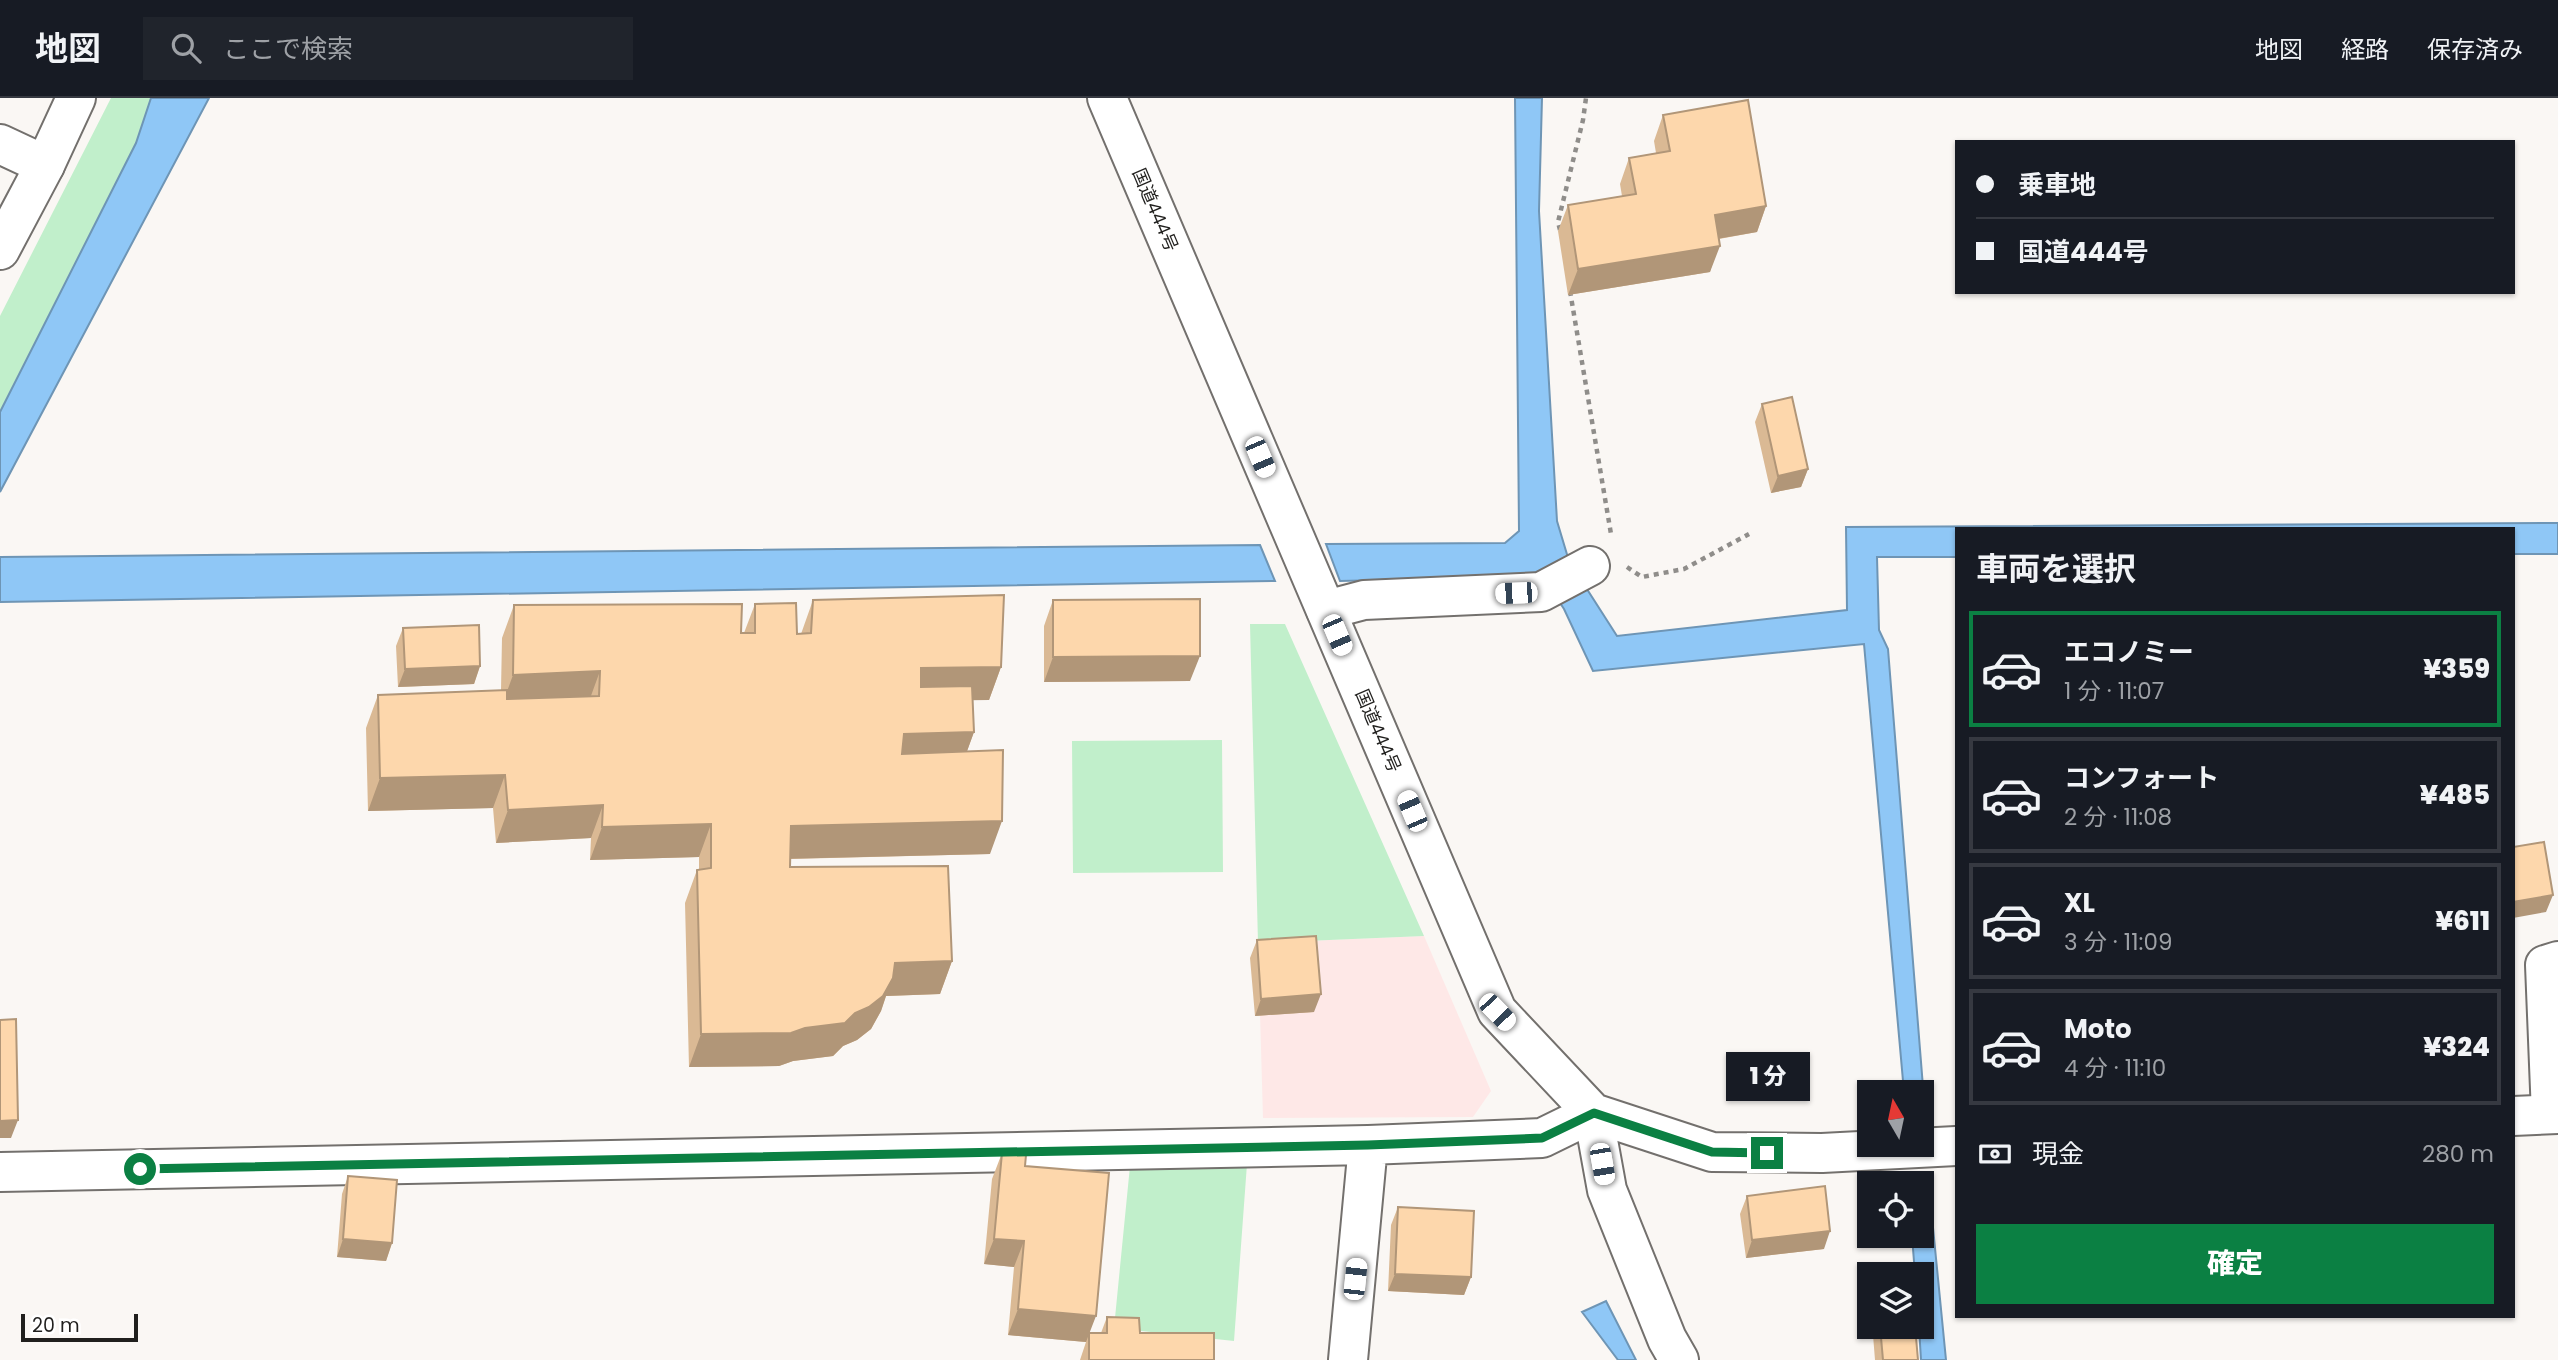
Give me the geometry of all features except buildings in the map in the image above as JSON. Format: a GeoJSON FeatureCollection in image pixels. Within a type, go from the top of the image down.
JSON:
{"type":"FeatureCollection","features":[{"type":"Feature","properties":{"kind":"main road"},"geometry":{"type":"LineString","coordinates":[[0,250],[45,165],[76,98]]}},
{"type":"Feature","properties":{"kind":"main road","name":"国道444号"},"geometry":{"type":"LineString","coordinates":[[1107,98],[1497,1012],[1594,1113],[1712,1152],[1822,1153],[1955,1146]]}},
{"type":"Feature","properties":{"kind":"main road"},"geometry":{"type":"LineString","coordinates":[[0,144],[45,165]]}},
{"type":"Feature","properties":{"kind":"main road"},"geometry":{"type":"LineString","coordinates":[[1326,610],[1364,600],[1541,592],[1602,562]]}},
{"type":"Feature","properties":{"kind":"main road"},"geometry":{"type":"LineString","coordinates":[[2515,1116],[2555,1114],[2545,965],[2558,961]]}},
{"type":"Feature","properties":{"kind":"main road"},"geometry":{"type":"LineString","coordinates":[[0,1172],[1368,1145],[1542,1138],[1594,1113],[1607,1190],[1667,1339],[1679,1360]]}},
{"type":"Feature","properties":{"kind":"main road"},"geometry":{"type":"LineString","coordinates":[[1348,1360],[1368,1145]]}},
{"type":"Feature","properties":{"kind":"path"},"geometry":{"type":"LineString","coordinates":[[1561,236],[1559,222],[1586,98]]}},
{"type":"Feature","properties":{"kind":"path"},"geometry":{"type":"LineString","coordinates":[[1570,290],[1602,562],[1642,577],[1684,569],[1749,534]]}},
{"type":"Feature","properties":{"kind":"shaded area"},"geometry":{"type":"Polygon","coordinates":[[[1424,936],[1491,1091],[1473,1117],[1263,1118],[1258,943],[1424,936]]]}},
{"type":"Feature","properties":{"kind":"green space"},"geometry":{"type":"Polygon","coordinates":[[[111,98],[151,98],[136,143],[0,412],[0,316],[111,98]]]}},
{"type":"Feature","properties":{"kind":"green space"},"geometry":{"type":"Polygon","coordinates":[[[1250,624],[1285,624],[1424,936],[1258,943],[1250,624]]]}},
{"type":"Feature","properties":{"kind":"green space"},"geometry":{"type":"Polygon","coordinates":[[[1222,740],[1223,872],[1073,873],[1072,741],[1222,740]]]}},
{"type":"Feature","properties":{"kind":"green space"},"geometry":{"type":"Polygon","coordinates":[[[1247,1164],[1234,1341],[1114,1328],[1130,1166],[1247,1164]]]}},
{"type":"Feature","properties":{"kind":"water"},"geometry":{"type":"Polygon","coordinates":[[[151,98],[209,98],[0,492],[0,412],[136,143],[151,98]]]}},
{"type":"Feature","properties":{"kind":"water"},"geometry":{"type":"Polygon","coordinates":[[[1515,98],[1542,98],[1539,211],[1557,521],[1569,561],[1617,636],[1847,610],[1846,527],[2558,523],[2558,554],[2515,554],[2515,527],[1955,527],[1955,557],[1877,557],[1879,630],[1888,649],[1922,1080],[1903,1080],[1864,644],[1593,671],[1564,609],[1542,576],[1340,581],[1326,544],[1505,543],[1519,531],[1515,98]]]}},
{"type":"Feature","properties":{"kind":"water"},"geometry":{"type":"Polygon","coordinates":[[[1260,545],[1275,581],[0,602],[0,557],[1260,545]]]}},
{"type":"Feature","properties":{"kind":"water"},"geometry":{"type":"Polygon","coordinates":[[[1934,1238],[1946,1360],[1921,1360],[1920,1339],[1934,1339],[1934,1262],[1914,1262],[1913,1248],[1934,1248],[1934,1238]]]}},
{"type":"Feature","properties":{"kind":"water"},"geometry":{"type":"Polygon","coordinates":[[[1606,1301],[1636,1360],[1618,1360],[1582,1312],[1606,1301]]]}},
{"type":"Feature","properties":{"kind":"route"},"geometry":{"type":"LineString","coordinates":[[140,1169],[1368,1145],[1542,1138],[1594,1113],[1712,1152],[1767,1153]]}}]}
